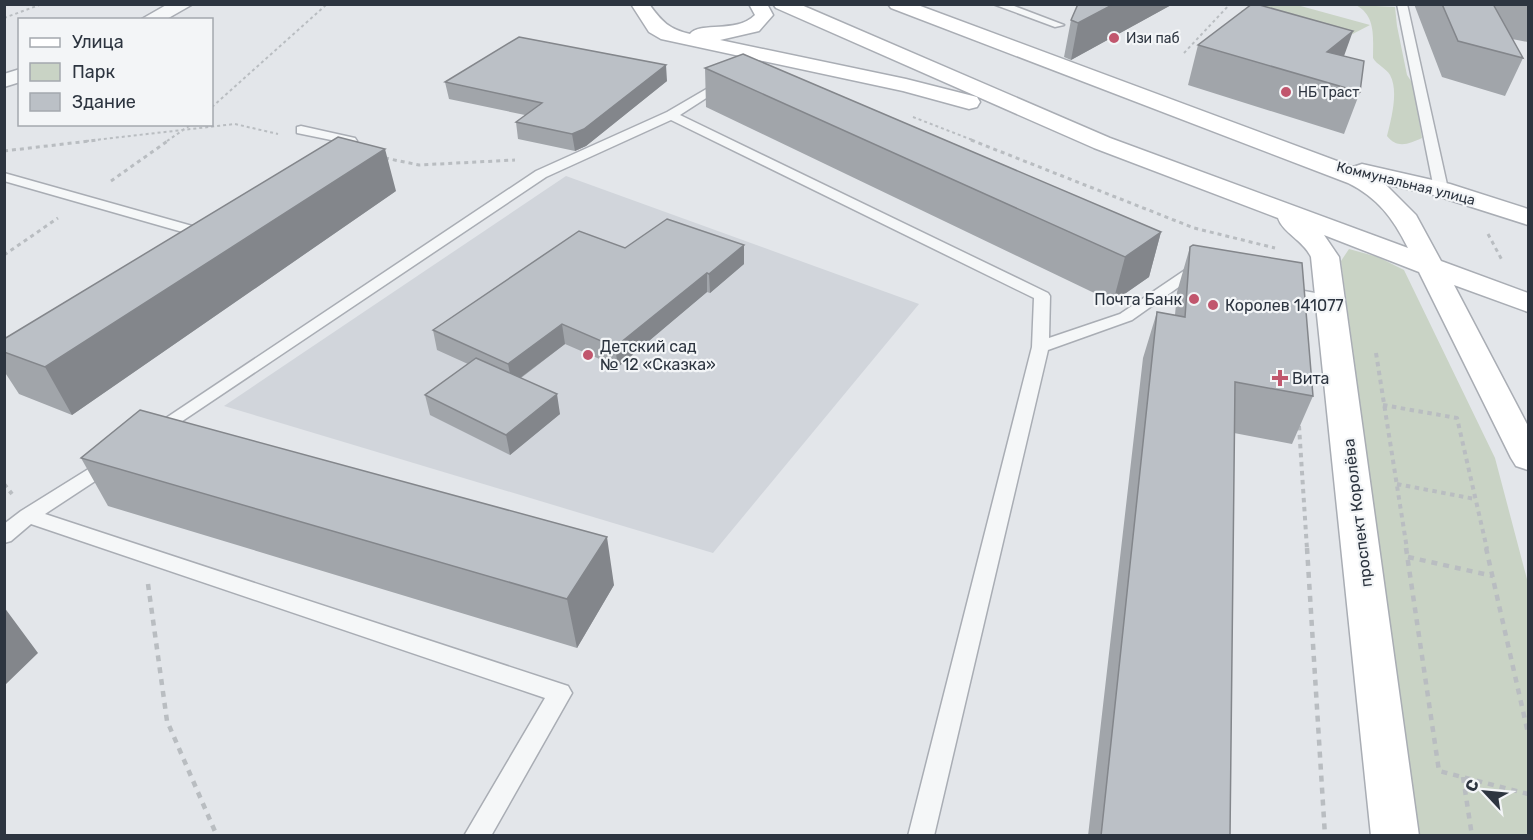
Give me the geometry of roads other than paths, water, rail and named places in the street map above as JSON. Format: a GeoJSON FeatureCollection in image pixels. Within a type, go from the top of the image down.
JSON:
{"type":"FeatureCollection","features":[{"type":"Feature","properties":{"kind":"main road"},"geometry":{"type":"LineString","coordinates":[[640,4],[654,23],[668,35],[752,65],[957,98],[1102,143]]}},
{"type":"Feature","properties":{"kind":"main road"},"geometry":{"type":"LineString","coordinates":[[654,23],[683,32],[728,33],[754,26],[761,20],[763,10],[758,4]]}},
{"type":"Feature","properties":{"kind":"main road"},"geometry":{"type":"LineString","coordinates":[[782,4],[851,36],[957,78],[1102,143],[1526,302]]}},
{"type":"Feature","properties":{"kind":"main road"},"geometry":{"type":"LineString","coordinates":[[897,4],[1317,161],[1366,181],[1385,193],[1407,221],[1528,458]]}},
{"type":"Feature","properties":{"kind":"main road"},"geometry":{"type":"LineString","coordinates":[[911,4],[939,21]]}},
{"type":"Feature","properties":{"kind":"main road"},"geometry":{"type":"LineString","coordinates":[[957,78],[884,37],[894,27],[925,26],[1012,48]]}},
{"type":"Feature","properties":{"kind":"main road","name":"Коммунальная улица"},"geometry":{"type":"LineString","coordinates":[[1317,161],[1441,189],[1528,217]]}},
{"type":"Feature","properties":{"kind":"main road","name":"проспект Королёва"},"geometry":{"type":"LineString","coordinates":[[1279,211],[1319,245],[1325,257],[1344,398],[1395,836]]}},
{"type":"Feature","properties":{"kind":"street"},"geometry":{"type":"LineString","coordinates":[[153,18],[184,4]]}},
{"type":"Feature","properties":{"kind":"lane"},"geometry":{"type":"LineString","coordinates":[[998,4],[1059,25]]}},
{"type":"Feature","properties":{"kind":"lane"},"geometry":{"type":"LineString","coordinates":[[1402,4],[1441,189]]}},
{"type":"Feature","properties":{"kind":"lane"},"geometry":{"type":"LineString","coordinates":[[4,536],[28,516],[541,174],[671,115],[752,65]]}},
{"type":"Feature","properties":{"kind":"lane"},"geometry":{"type":"LineString","coordinates":[[671,115],[1042,296],[1040,347],[921,836]]}},
{"type":"Feature","properties":{"kind":"lane"},"geometry":{"type":"LineString","coordinates":[[301,130],[351,141],[331,154]]}},
{"type":"Feature","properties":{"kind":"lane"},"geometry":{"type":"LineString","coordinates":[[4,177],[210,231],[185,246]]}},
{"type":"Feature","properties":{"kind":"lane"},"geometry":{"type":"LineString","coordinates":[[1040,347],[1126,317],[1208,261],[1219,266]]}},
{"type":"Feature","properties":{"kind":"lane"},"geometry":{"type":"LineString","coordinates":[[1263,284],[1291,295],[1332,301]]}},
{"type":"Feature","properties":{"kind":"lane"},"geometry":{"type":"LineString","coordinates":[[28,516],[560,693],[477,836]]}},
{"type":"Feature","properties":{"kind":"place","name":"Изи паб"},"geometry":{"type":"Point","coordinates":[1114,38]}},
{"type":"Feature","properties":{"kind":"place","name":"НБ Траст"},"geometry":{"type":"Point","coordinates":[1286,92]}},
{"type":"Feature","properties":{"kind":"place","name":"Почта Банк"},"geometry":{"type":"Point","coordinates":[1194,299]}},
{"type":"Feature","properties":{"kind":"place","name":"Королев 141077"},"geometry":{"type":"Point","coordinates":[1213,305]}},
{"type":"Feature","properties":{"kind":"place","name":"Детский сад № 12 «Сказка»"},"geometry":{"type":"Point","coordinates":[588,355]}},
{"type":"Feature","properties":{"kind":"place","name":"Вита"},"geometry":{"type":"Point","coordinates":[1280,378]}}]}
